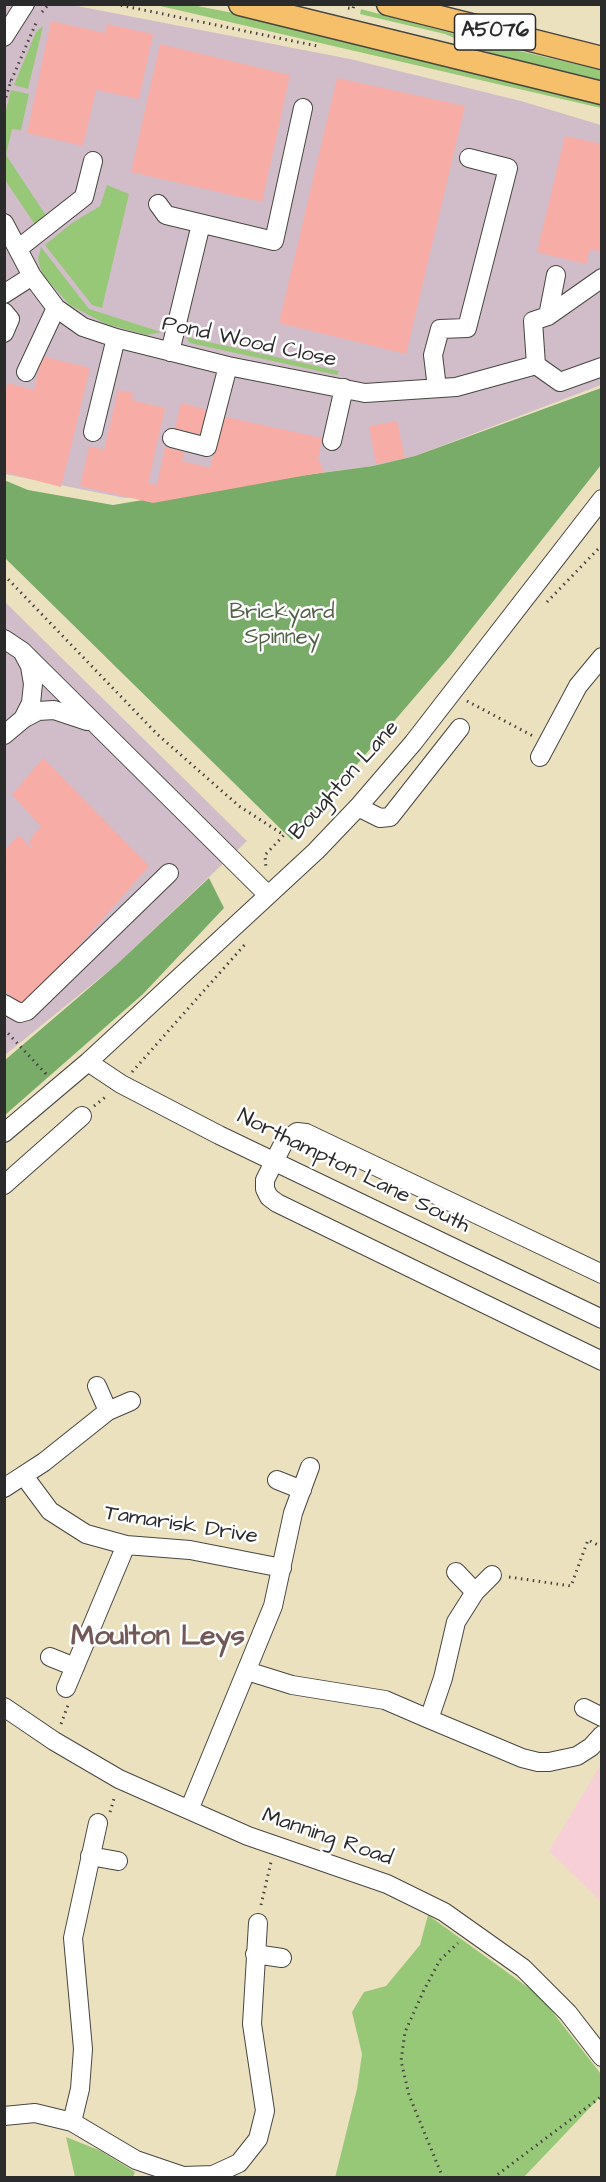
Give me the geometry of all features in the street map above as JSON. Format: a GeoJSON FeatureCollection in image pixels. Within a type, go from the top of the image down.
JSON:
{"type":"FeatureCollection","features":[{"type":"Feature","properties":{"kind":"main road"},"geometry":{"type":"LineString","coordinates":[[240,4],[291,10],[502,69],[602,93]]}},
{"type":"Feature","properties":{"kind":"main road"},"geometry":{"type":"LineString","coordinates":[[312,4],[340,17],[447,43],[502,69]]}},
{"type":"Feature","properties":{"kind":"main road","name":"A5076"},"geometry":{"type":"LineString","coordinates":[[388,4],[602,58]]}},
{"type":"Feature","properties":{"kind":"street"},"geometry":{"type":"LineString","coordinates":[[4,19],[11,4]]}},
{"type":"Feature","properties":{"kind":"street"},"geometry":{"type":"LineString","coordinates":[[4,37],[25,4]]}},
{"type":"Feature","properties":{"kind":"street"},"geometry":{"type":"LineString","coordinates":[[158,204],[166,215],[274,241],[303,108]]}},
{"type":"Feature","properties":{"kind":"street"},"geometry":{"type":"LineString","coordinates":[[437,388],[433,355],[440,329],[467,328],[508,168],[469,158]]}},
{"type":"Feature","properties":{"kind":"street"},"geometry":{"type":"LineString","coordinates":[[19,248],[84,197],[93,161]]}},
{"type":"Feature","properties":{"kind":"street","name":"Pond Wood Close"},"geometry":{"type":"LineString","coordinates":[[4,223],[32,276],[56,308],[83,327],[116,338],[228,366],[365,393],[456,387],[536,365]]}},
{"type":"Feature","properties":{"kind":"street"},"geometry":{"type":"LineString","coordinates":[[170,352],[201,224]]}},
{"type":"Feature","properties":{"kind":"street"},"geometry":{"type":"LineString","coordinates":[[548,316],[556,275]]}},
{"type":"Feature","properties":{"kind":"street"},"geometry":{"type":"LineString","coordinates":[[4,294],[32,276]]}},
{"type":"Feature","properties":{"kind":"street"},"geometry":{"type":"LineString","coordinates":[[602,278],[548,316],[533,321],[536,365],[560,382],[602,367]]}},
{"type":"Feature","properties":{"kind":"street"},"geometry":{"type":"LineString","coordinates":[[26,372],[56,308]]}},
{"type":"Feature","properties":{"kind":"street"},"geometry":{"type":"LineString","coordinates":[[4,312],[10,319],[4,333]]}},
{"type":"Feature","properties":{"kind":"street"},"geometry":{"type":"LineString","coordinates":[[93,432],[116,338]]}},
{"type":"Feature","properties":{"kind":"street"},"geometry":{"type":"LineString","coordinates":[[172,438],[207,447],[228,366]]}},
{"type":"Feature","properties":{"kind":"street"},"geometry":{"type":"LineString","coordinates":[[332,441],[344,388]]}},
{"type":"Feature","properties":{"kind":"street","name":"Boughton Lane"},"geometry":{"type":"LineString","coordinates":[[4,1133],[88,1062],[268,895],[358,807],[413,743],[602,499]]}},
{"type":"Feature","properties":{"kind":"street"},"geometry":{"type":"LineString","coordinates":[[10,641],[268,895]]}},
{"type":"Feature","properties":{"kind":"street"},"geometry":{"type":"LineString","coordinates":[[10,641],[30,666],[33,684],[31,703],[11,731]]}},
{"type":"Feature","properties":{"kind":"street"},"geometry":{"type":"LineString","coordinates":[[544,751],[578,686],[602,657]]}},
{"type":"Feature","properties":{"kind":"street"},"geometry":{"type":"LineString","coordinates":[[11,731],[38,711],[54,710],[94,724]]}},
{"type":"Feature","properties":{"kind":"street"},"geometry":{"type":"LineString","coordinates":[[358,807],[380,818],[390,817],[460,728]]}},
{"type":"Feature","properties":{"kind":"street"},"geometry":{"type":"LineString","coordinates":[[4,1004],[20,1013],[27,1011],[170,873]]}},
{"type":"Feature","properties":{"kind":"street","name":"Northampton Lane South"},"geometry":{"type":"LineString","coordinates":[[88,1062],[121,1084],[273,1161],[602,1319]]}},
{"type":"Feature","properties":{"kind":"street"},"geometry":{"type":"LineString","coordinates":[[4,1185],[82,1116]]}},
{"type":"Feature","properties":{"kind":"street"},"geometry":{"type":"LineString","coordinates":[[602,1274],[306,1133],[297,1132],[290,1136],[273,1161],[265,1180],[265,1189],[269,1197],[277,1203],[602,1361]]}},
{"type":"Feature","properties":{"kind":"street"},"geometry":{"type":"LineString","coordinates":[[97,1386],[108,1411]]}},
{"type":"Feature","properties":{"kind":"street"},"geometry":{"type":"LineString","coordinates":[[4,1488],[24,1476],[108,1411],[131,1401]]}},
{"type":"Feature","properties":{"kind":"street"},"geometry":{"type":"LineString","coordinates":[[189,1810],[273,1606],[293,1513],[310,1467]]}},
{"type":"Feature","properties":{"kind":"street","name":"Tamarisk Drive"},"geometry":{"type":"LineString","coordinates":[[24,1476],[50,1511],[65,1523],[86,1534],[126,1545],[190,1550],[282,1568]]}},
{"type":"Feature","properties":{"kind":"street"},"geometry":{"type":"LineString","coordinates":[[277,1480],[302,1490]]}},
{"type":"Feature","properties":{"kind":"street"},"geometry":{"type":"LineString","coordinates":[[66,1688],[126,1545]]}},
{"type":"Feature","properties":{"kind":"street"},"geometry":{"type":"LineString","coordinates":[[456,1572],[475,1592]]}},
{"type":"Feature","properties":{"kind":"street"},"geometry":{"type":"LineString","coordinates":[[429,1719],[443,1677],[456,1622],[475,1592],[492,1575]]}},
{"type":"Feature","properties":{"kind":"street"},"geometry":{"type":"LineString","coordinates":[[50,1657],[75,1667]]}},
{"type":"Feature","properties":{"kind":"street"},"geometry":{"type":"LineString","coordinates":[[247,1671],[292,1685],[385,1700],[522,1758],[538,1762],[549,1762],[577,1755],[591,1747],[602,1735]]}},
{"type":"Feature","properties":{"kind":"street","name":"Manning Road"},"geometry":{"type":"LineString","coordinates":[[4,1707],[54,1741],[119,1779],[276,1845],[387,1884],[444,1912],[473,1930],[523,1968],[545,1989],[602,2056]]}},
{"type":"Feature","properties":{"kind":"street"},"geometry":{"type":"LineString","coordinates":[[584,1708],[602,1717]]}},
{"type":"Feature","properties":{"kind":"street"},"geometry":{"type":"LineString","coordinates":[[72,2122],[80,2089],[83,2049],[73,1938],[98,1823]]}},
{"type":"Feature","properties":{"kind":"street"},"geometry":{"type":"LineString","coordinates":[[90,1856],[118,1861]]}},
{"type":"Feature","properties":{"kind":"street"},"geometry":{"type":"LineString","coordinates":[[4,2116],[35,2113],[72,2122],[136,2160],[183,2176],[213,2175],[239,2163],[258,2139],[265,2111],[252,2024],[258,1923]]}},
{"type":"Feature","properties":{"kind":"street"},"geometry":{"type":"LineString","coordinates":[[255,1954],[282,1958]]}},
{"type":"Feature","properties":{"kind":"path"},"geometry":{"type":"LineString","coordinates":[[4,103],[37,20],[49,4]]}},
{"type":"Feature","properties":{"kind":"path"},"geometry":{"type":"LineString","coordinates":[[115,4],[324,47]]}},
{"type":"Feature","properties":{"kind":"path"},"geometry":{"type":"LineString","coordinates":[[4,79],[11,81]]}},
{"type":"Feature","properties":{"kind":"path"},"geometry":{"type":"LineString","coordinates":[[4,575],[157,734],[239,806],[284,835],[265,855],[268,895]]}},
{"type":"Feature","properties":{"kind":"path"},"geometry":{"type":"LineString","coordinates":[[464,700],[544,751]]}},
{"type":"Feature","properties":{"kind":"path"},"geometry":{"type":"LineString","coordinates":[[82,1116],[121,1084],[248,941]]}},
{"type":"Feature","properties":{"kind":"path"},"geometry":{"type":"LineString","coordinates":[[4,1029],[58,1088]]}},
{"type":"Feature","properties":{"kind":"path"},"geometry":{"type":"LineString","coordinates":[[492,1575],[571,1586],[588,1540],[602,1547]]}},
{"type":"Feature","properties":{"kind":"path"},"geometry":{"type":"LineString","coordinates":[[54,1741],[68,1703],[66,1688]]}},
{"type":"Feature","properties":{"kind":"path"},"geometry":{"type":"LineString","coordinates":[[98,1823],[109,1817],[119,1779]]}},
{"type":"Feature","properties":{"kind":"path"},"geometry":{"type":"LineString","coordinates":[[258,1923],[276,1845]]}},
{"type":"Feature","properties":{"kind":"path"},"geometry":{"type":"LineString","coordinates":[[443,2178],[409,2095],[401,2061],[405,2032],[440,1960],[473,1930]]}},
{"type":"Feature","properties":{"kind":"path"},"geometry":{"type":"LineString","coordinates":[[493,2178],[602,2096]]}},
{"type":"Feature","properties":{"kind":"shaded area"},"geometry":{"type":"Polygon","coordinates":[[[5,5],[72,5],[350,59],[521,101],[601,125],[601,385],[415,456],[373,466],[125,498],[5,474],[5,5]]]}},
{"type":"Feature","properties":{"kind":"shaded area"},"geometry":{"type":"Polygon","coordinates":[[[4,601],[247,841],[116,965],[5,1055],[4,601]]]}},
{"type":"Feature","properties":{"kind":"shaded area"},"geometry":{"type":"Polygon","coordinates":[[[601,1764],[601,1902],[549,1851],[601,1764]]]}},
{"type":"Feature","properties":{"kind":"green space"},"geometry":{"type":"Polygon","coordinates":[[[156,5],[192,5],[264,19],[601,104],[601,108],[156,5]]]}},
{"type":"Feature","properties":{"kind":"green space"},"geometry":{"type":"Polygon","coordinates":[[[361,9],[507,48],[601,70],[601,80],[490,53],[445,34],[360,14],[361,9]]]}},
{"type":"Feature","properties":{"kind":"green space"},"geometry":{"type":"Polygon","coordinates":[[[43,26],[28,89],[14,85],[36,32],[43,26]]]}},
{"type":"Feature","properties":{"kind":"green space"},"geometry":{"type":"Polygon","coordinates":[[[11,90],[29,94],[21,130],[12,129],[6,155],[49,220],[38,229],[5,180],[5,115],[11,90]]]}},
{"type":"Feature","properties":{"kind":"green space"},"geometry":{"type":"Polygon","coordinates":[[[107,185],[129,194],[102,308],[92,305],[45,245],[72,223],[100,206],[107,185]]]}},
{"type":"Feature","properties":{"kind":"green space"},"geometry":{"type":"Polygon","coordinates":[[[41,247],[89,309],[161,332],[147,335],[106,324],[70,305],[42,274],[38,259],[41,247]]]}},
{"type":"Feature","properties":{"kind":"green space"},"geometry":{"type":"Polygon","coordinates":[[[186,337],[339,371],[337,375],[190,343],[186,337]]]}},
{"type":"Feature","properties":{"kind":"green space","name":"Brickyard Spinney"},"geometry":{"type":"Polygon","coordinates":[[[601,388],[601,465],[450,656],[292,840],[5,558],[4,480],[28,490],[113,505],[239,484],[373,466],[415,456],[601,388]]]}},
{"type":"Feature","properties":{"kind":"green space"},"geometry":{"type":"Polygon","coordinates":[[[209,878],[224,908],[143,994],[5,1115],[5,1060],[116,965],[209,878]]]}},
{"type":"Feature","properties":{"kind":"green space"},"geometry":{"type":"Polygon","coordinates":[[[428,1915],[540,1996],[601,2074],[601,2096],[524,2177],[335,2178],[357,2089],[362,2054],[352,2012],[364,1992],[386,1986],[420,1945],[428,1915]]]}},
{"type":"Feature","properties":{"kind":"green space"},"geometry":{"type":"Polygon","coordinates":[[[66,2137],[101,2151],[135,2172],[133,2177],[75,2177],[66,2137]]]}},
{"type":"Feature","properties":{"kind":"building"},"geometry":{"type":"Polygon","coordinates":[[[51,21],[105,33],[107,24],[153,34],[139,99],[96,90],[83,146],[27,133],[51,21]]]}},
{"type":"Feature","properties":{"kind":"building"},"geometry":{"type":"Polygon","coordinates":[[[160,44],[290,75],[262,202],[131,172],[160,44]]]}},
{"type":"Feature","properties":{"kind":"building"},"geometry":{"type":"Polygon","coordinates":[[[337,78],[465,106],[406,354],[279,323],[337,78]]]}},
{"type":"Feature","properties":{"kind":"building"},"geometry":{"type":"Polygon","coordinates":[[[565,136],[602,144],[602,252],[590,249],[586,264],[537,252],[565,136]]]}},
{"type":"Feature","properties":{"kind":"building"},"geometry":{"type":"Polygon","coordinates":[[[42,356],[90,368],[61,487],[4,472],[4,396],[8,383],[34,390],[42,356]]]}},
{"type":"Feature","properties":{"kind":"building"},"geometry":{"type":"Polygon","coordinates":[[[118,390],[133,393],[132,400],[165,408],[148,483],[157,485],[165,447],[184,452],[182,461],[210,468],[222,416],[322,438],[318,459],[324,472],[153,503],[80,486],[89,446],[104,450],[118,390]]]}},
{"type":"Feature","properties":{"kind":"building"},"geometry":{"type":"Polygon","coordinates":[[[181,403],[212,411],[206,436],[175,428],[181,403]]]}},
{"type":"Feature","properties":{"kind":"building"},"geometry":{"type":"Polygon","coordinates":[[[397,421],[405,458],[376,464],[369,426],[397,421]]]}},
{"type":"Feature","properties":{"kind":"building"},"geometry":{"type":"Polygon","coordinates":[[[43,758],[149,866],[24,1008],[4,990],[4,874],[7,871],[4,869],[4,851],[19,835],[33,850],[29,841],[41,826],[12,795],[43,758]]]}},
{"type":"Feature","properties":{"kind":"district","name":"Moulton Leys"},"geometry":{"type":"Point","coordinates":[158,1638]}}]}
